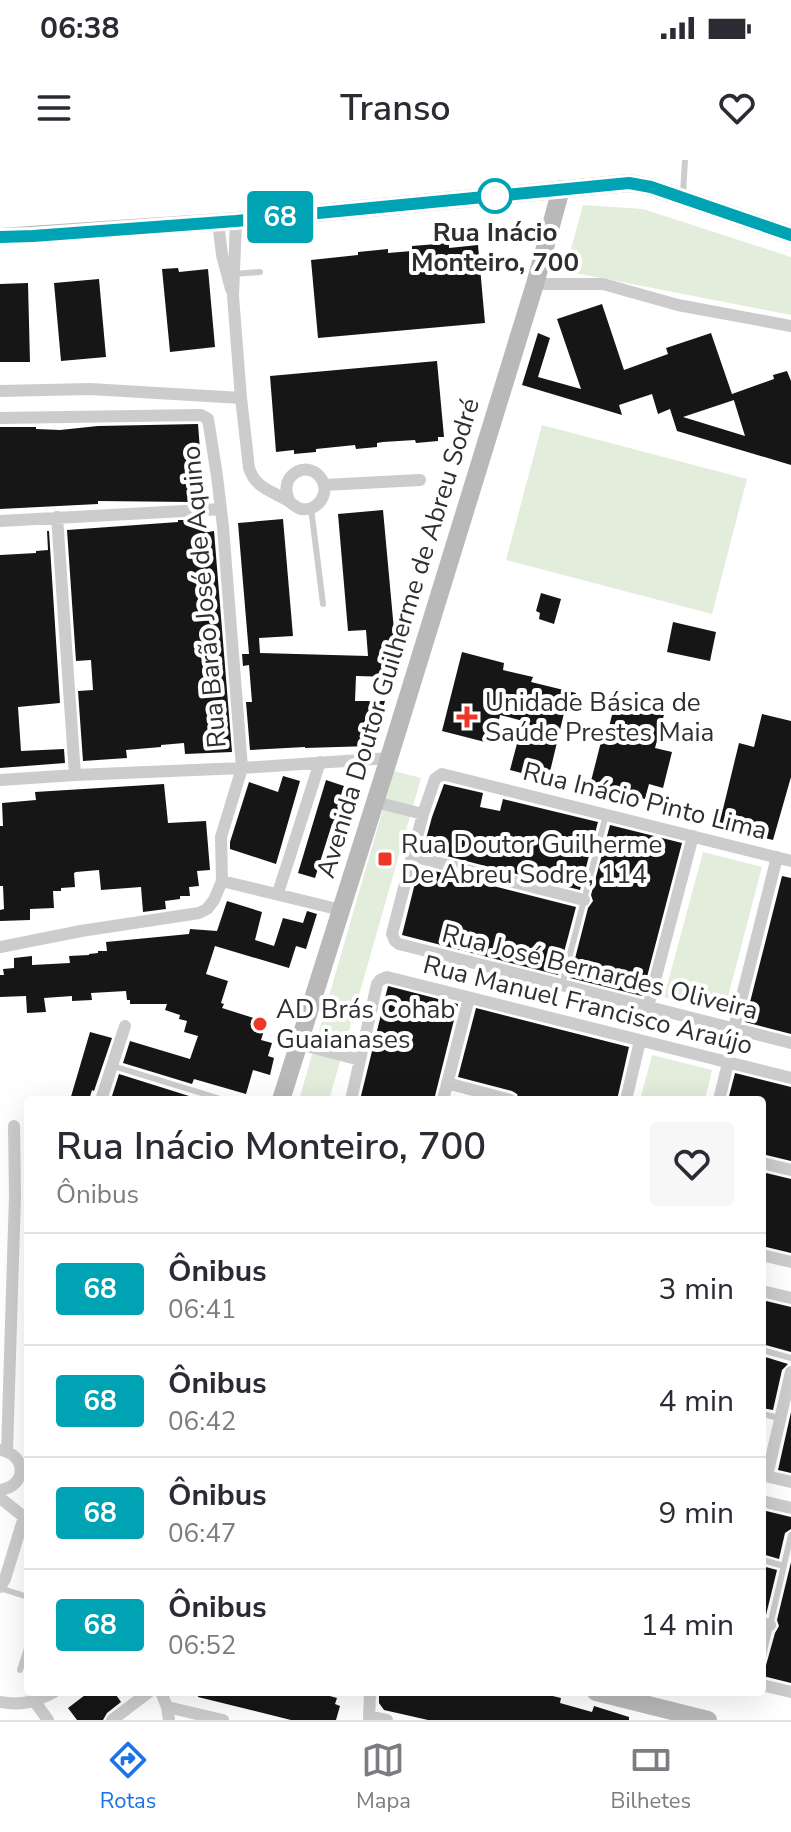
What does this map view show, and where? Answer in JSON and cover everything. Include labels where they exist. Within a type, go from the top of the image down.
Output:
[{"type":"street","points":[[0,237],[227,222],[629,183],[651,187],[791,235]]},
{"type":"street","name":"Avenida Doutor Guilherme de Abreu Sodré","points":[[282,1096],[535,284],[561,189]]},
{"type":"street","points":[[227,222],[247,459],[252,476],[269,492],[301,509],[311,508],[322,499],[324,485],[315,473],[300,471],[291,476],[286,485],[289,500]]},
{"type":"street","points":[[535,284],[603,284],[678,305],[791,326]]},
{"type":"street","points":[[0,391],[90,389],[241,398]]},
{"type":"street","name":"Rua Barão José de Aquino","points":[[0,418],[201,415],[210,423],[221,509],[242,768],[221,837],[222,881]]},
{"type":"street","points":[[324,485],[420,480]]},
{"type":"street","points":[[0,521],[221,509]]},
{"type":"street","points":[[57,517],[75,775]]},
{"type":"street","points":[[0,780],[389,758]]},
{"type":"street","points":[[278,893],[320,762]]},
{"type":"street","name":"Rua Inácio Pinto Lima","points":[[423,814],[435,779],[442,774],[791,861]]},
{"type":"street","points":[[375,802],[423,814],[412,856],[584,900]]},
{"type":"street","points":[[648,1007],[693,836]]},
{"type":"street","name":"Rua José Bernardes Oliveira","points":[[412,856],[392,934],[399,944],[791,1043]]},
{"type":"street","points":[[734,1028],[777,857]]},
{"type":"street","points":[[0,947],[199,913],[214,900],[222,881],[341,910]]},
{"type":"street","name":"Rua Manuel Francisco Araújo","points":[[360,1060],[377,984],[387,977],[791,1078]]},
{"type":"street","points":[[444,1096],[469,998]]},
{"type":"street","points":[[102,1096],[125,1026]]},
{"type":"street","points":[[627,1096],[640,1041]]},
{"type":"street","points":[[299,1044],[360,1060],[352,1096]]},
{"type":"street","points":[[720,1096],[728,1063]]},
{"type":"street","points":[[447,1083],[495,1096]]},
{"type":"street","points":[[0,1587],[24,1517],[3,1498],[17,1482],[20,1470],[17,1459],[3,1450],[15,1195],[14,1126]]},
{"type":"street","points":[[766,1164],[791,1170]]},
{"type":"street","points":[[766,1256],[791,1262]]},
{"type":"street","points":[[766,1292],[791,1298]]},
{"type":"street","points":[[766,1467],[791,1372]]},
{"type":"street","points":[[766,1476],[791,1482]]},
{"type":"street","points":[[766,1502],[791,1508]]},
{"type":"street","points":[[766,1686],[791,1692]]},
{"type":"street","points":[[0,1702],[15,1705],[35,1702],[46,1696]]},
{"type":"street","points":[[112,1720],[144,1696]]},
{"type":"street","points":[[370,1696],[369,1718],[387,1720]]},
{"type":"street","points":[[612,1696],[708,1720]]},
{"type":"street","points":[[35,1702],[48,1720]]},
{"type":"street","points":[[168,1713],[223,1720]]},
{"type":"lane","points":[[682,198],[685,160]]},
{"type":"lane","points":[[231,274],[260,272]]},
{"type":"lane","points":[[311,508],[323,604]]},
{"type":"lane","points":[[562,985],[606,814]]},
{"type":"lane","points":[[113,1066],[211,1096]]},
{"type":"lane","points":[[766,1351],[791,1358]]},
{"type":"lane","points":[[766,1415],[779,1418]]},
{"type":"lane","points":[[766,1624],[791,1535]]},
{"type":"lane","points":[[766,1561],[784,1566]]},
{"type":"lane","points":[[0,1587],[24,1596]]},
{"type":"lane","points":[[20,1670],[24,1658]]},
{"type":"green space","points":[[583,205],[643,209],[791,257],[791,315],[565,271]]},
{"type":"green space","points":[[542,425],[747,479],[712,614],[506,560]]},
{"type":"green space","points":[[394,771],[421,778],[330,1096],[300,1096]]},
{"type":"green space","points":[[703,852],[762,867],[724,1012],[664,997]]},
{"type":"green space","points":[[652,1055],[712,1070],[706,1096],[641,1096]]},
{"type":"building","points":[[449,243],[449,248],[478,245],[485,323],[318,338],[311,260],[388,249],[388,253],[412,251],[412,246]]},
{"type":"building","points":[[178,268],[179,272],[208,269],[215,347],[170,352],[162,269]]},
{"type":"building","points":[[99,279],[106,357],[61,361],[54,283]]},
{"type":"building","points":[[28,283],[30,362],[0,362],[0,284]]},
{"type":"building","points":[[602,304],[624,370],[668,354],[666,348],[711,333],[732,394],[787,371],[791,381],[791,465],[677,431],[670,409],[658,414],[652,394],[619,405],[622,415],[522,385],[538,333],[550,338],[538,377],[581,389],[557,319]],"holes":[[[734,400],[745,436],[683,417]]]},
{"type":"building","points":[[437,361],[444,437],[438,437],[438,441],[383,442],[377,443],[377,447],[356,449],[355,445],[294,454],[294,450],[276,452],[270,376]]},
{"type":"building","points":[[198,424],[200,450],[187,451],[192,502],[98,501],[98,504],[0,509],[0,427],[60,430]]},
{"type":"building","points":[[383,510],[395,641],[404,641],[392,677],[356,676],[355,701],[385,701],[371,746],[250,750],[246,702],[252,702],[249,665],[243,666],[242,654],[249,654],[238,523],[283,519],[293,636],[259,638],[260,653],[368,656],[366,630],[348,631],[338,514]]},
{"type":"building","points":[[178,520],[208,523],[208,532],[214,531],[232,752],[185,754],[184,743],[126,750],[127,758],[83,761],[78,691],[93,690],[91,660],[76,661],[67,530]]},
{"type":"building","points":[[47,531],[60,703],[18,707],[21,751],[64,749],[65,763],[0,768],[0,555],[48,550]]},
{"type":"building","points":[[541,593],[561,599],[554,624],[539,619],[540,613],[536,611]]},
{"type":"building","points":[[673,622],[716,632],[710,661],[667,652]]},
{"type":"building","points":[[462,652],[504,663],[503,670],[533,677],[531,682],[576,693],[571,710],[565,709],[548,780],[510,770],[523,721],[500,715],[496,722],[490,721],[485,742],[442,731]]},
{"type":"building","points":[[616,699],[665,711],[655,748],[672,752],[663,788],[649,784],[645,799],[590,785]]},
{"type":"building","points":[[762,714],[791,721],[791,777],[773,840],[711,824],[716,807],[723,809],[739,743],[754,747]]},
{"type":"building","points":[[283,776],[300,781],[276,864],[230,849],[249,782],[278,792]]},
{"type":"building","points":[[326,780],[344,786],[337,807],[346,810],[340,827],[332,824],[315,878],[298,873]]},
{"type":"building","points":[[164,784],[168,823],[206,821],[210,870],[197,871],[199,886],[189,887],[190,896],[165,901],[166,909],[143,912],[141,887],[101,890],[99,870],[76,872],[75,887],[53,891],[54,908],[30,909],[30,920],[0,921],[0,910],[4,909],[3,886],[0,886],[2,803],[36,800],[35,792]]},
{"type":"building","points":[[444,784],[483,793],[480,807],[500,811],[503,799],[598,822],[580,890],[423,850]]},
{"type":"building","points":[[610,825],[682,843],[642,996],[570,978],[588,908],[593,901],[591,895]]},
{"type":"building","points":[[419,867],[576,907],[558,975],[402,935]]},
{"type":"building","points":[[782,876],[791,878],[791,1034],[745,1022]]},
{"type":"building","points":[[227,901],[262,912],[255,940],[274,946],[283,918],[303,923],[307,911],[317,914],[306,949],[296,946],[289,968],[215,946],[206,974],[228,981],[222,1008],[260,1020],[259,1025],[265,1027],[261,1040],[272,1043],[268,1056],[274,1058],[270,1075],[253,1070],[246,1094],[194,1079],[192,1084],[123,1063],[130,1041],[190,1059],[198,1036],[184,1032],[187,1021],[165,1010],[167,1004],[130,1004],[126,991],[91,993],[92,1000],[72,1001],[72,996],[44,998],[46,1012],[27,1013],[26,996],[0,997],[0,975],[4,975],[3,969],[14,968],[14,958],[32,956],[32,965],[70,963],[69,956],[107,951],[106,942],[189,934],[190,929],[217,931]]},
{"type":"building","points":[[388,986],[458,1004],[435,1096],[361,1096]]},
{"type":"building","points":[[476,1008],[629,1047],[618,1096],[518,1096],[512,1091],[458,1077]]},
{"type":"building","points":[[90,1032],[112,1038],[94,1091],[90,1096],[71,1096]]},
{"type":"building","points":[[735,1073],[791,1087],[791,1161],[766,1155],[766,1096],[729,1096]]},
{"type":"building","points":[[119,1074],[189,1096],[112,1096]]},
{"type":"building","points":[[766,1173],[791,1179],[791,1253],[766,1247]]},
{"type":"building","points":[[766,1301],[791,1307],[791,1352],[766,1345]]},
{"type":"building","points":[[766,1357],[788,1364],[782,1370],[773,1410],[766,1409]]},
{"type":"building","points":[[791,1412],[791,1473],[778,1470]]},
{"type":"building","points":[[766,1511],[791,1517],[791,1529],[785,1533],[779,1559],[766,1555]]},
{"type":"building","points":[[791,1562],[791,1683],[766,1677],[766,1665],[779,1626],[777,1620]]},
{"type":"building","points":[[766,1567],[777,1570],[766,1615]]},
{"type":"building","points":[[84,1696],[117,1696],[121,1702],[103,1720],[77,1720],[68,1708]]},
{"type":"building","points":[[330,1696],[337,1698],[335,1704],[340,1706],[336,1720],[291,1720],[198,1697]]},
{"type":"building","points":[[379,1696],[553,1696],[561,1698],[560,1703],[592,1712],[594,1706],[629,1717],[629,1720],[428,1720],[384,1710]]},
{"type":"bus line","name":"68","points":[[0,237],[236,221],[629,183],[651,187],[791,235]]},
{"type":"place","name":"Rua Inácio Monteiro, 700","points":[[495,196]]},
{"type":"place","name":"Unidade Básica de Saúde Prestes Maia","points":[[467,717]]},
{"type":"place","name":"Rua Doutor Guilherme De Abreu Sodre, 114","points":[[385,859]]},
{"type":"place","name":"AD Brás Cohab Guaianases","points":[[260,1024]]}]
